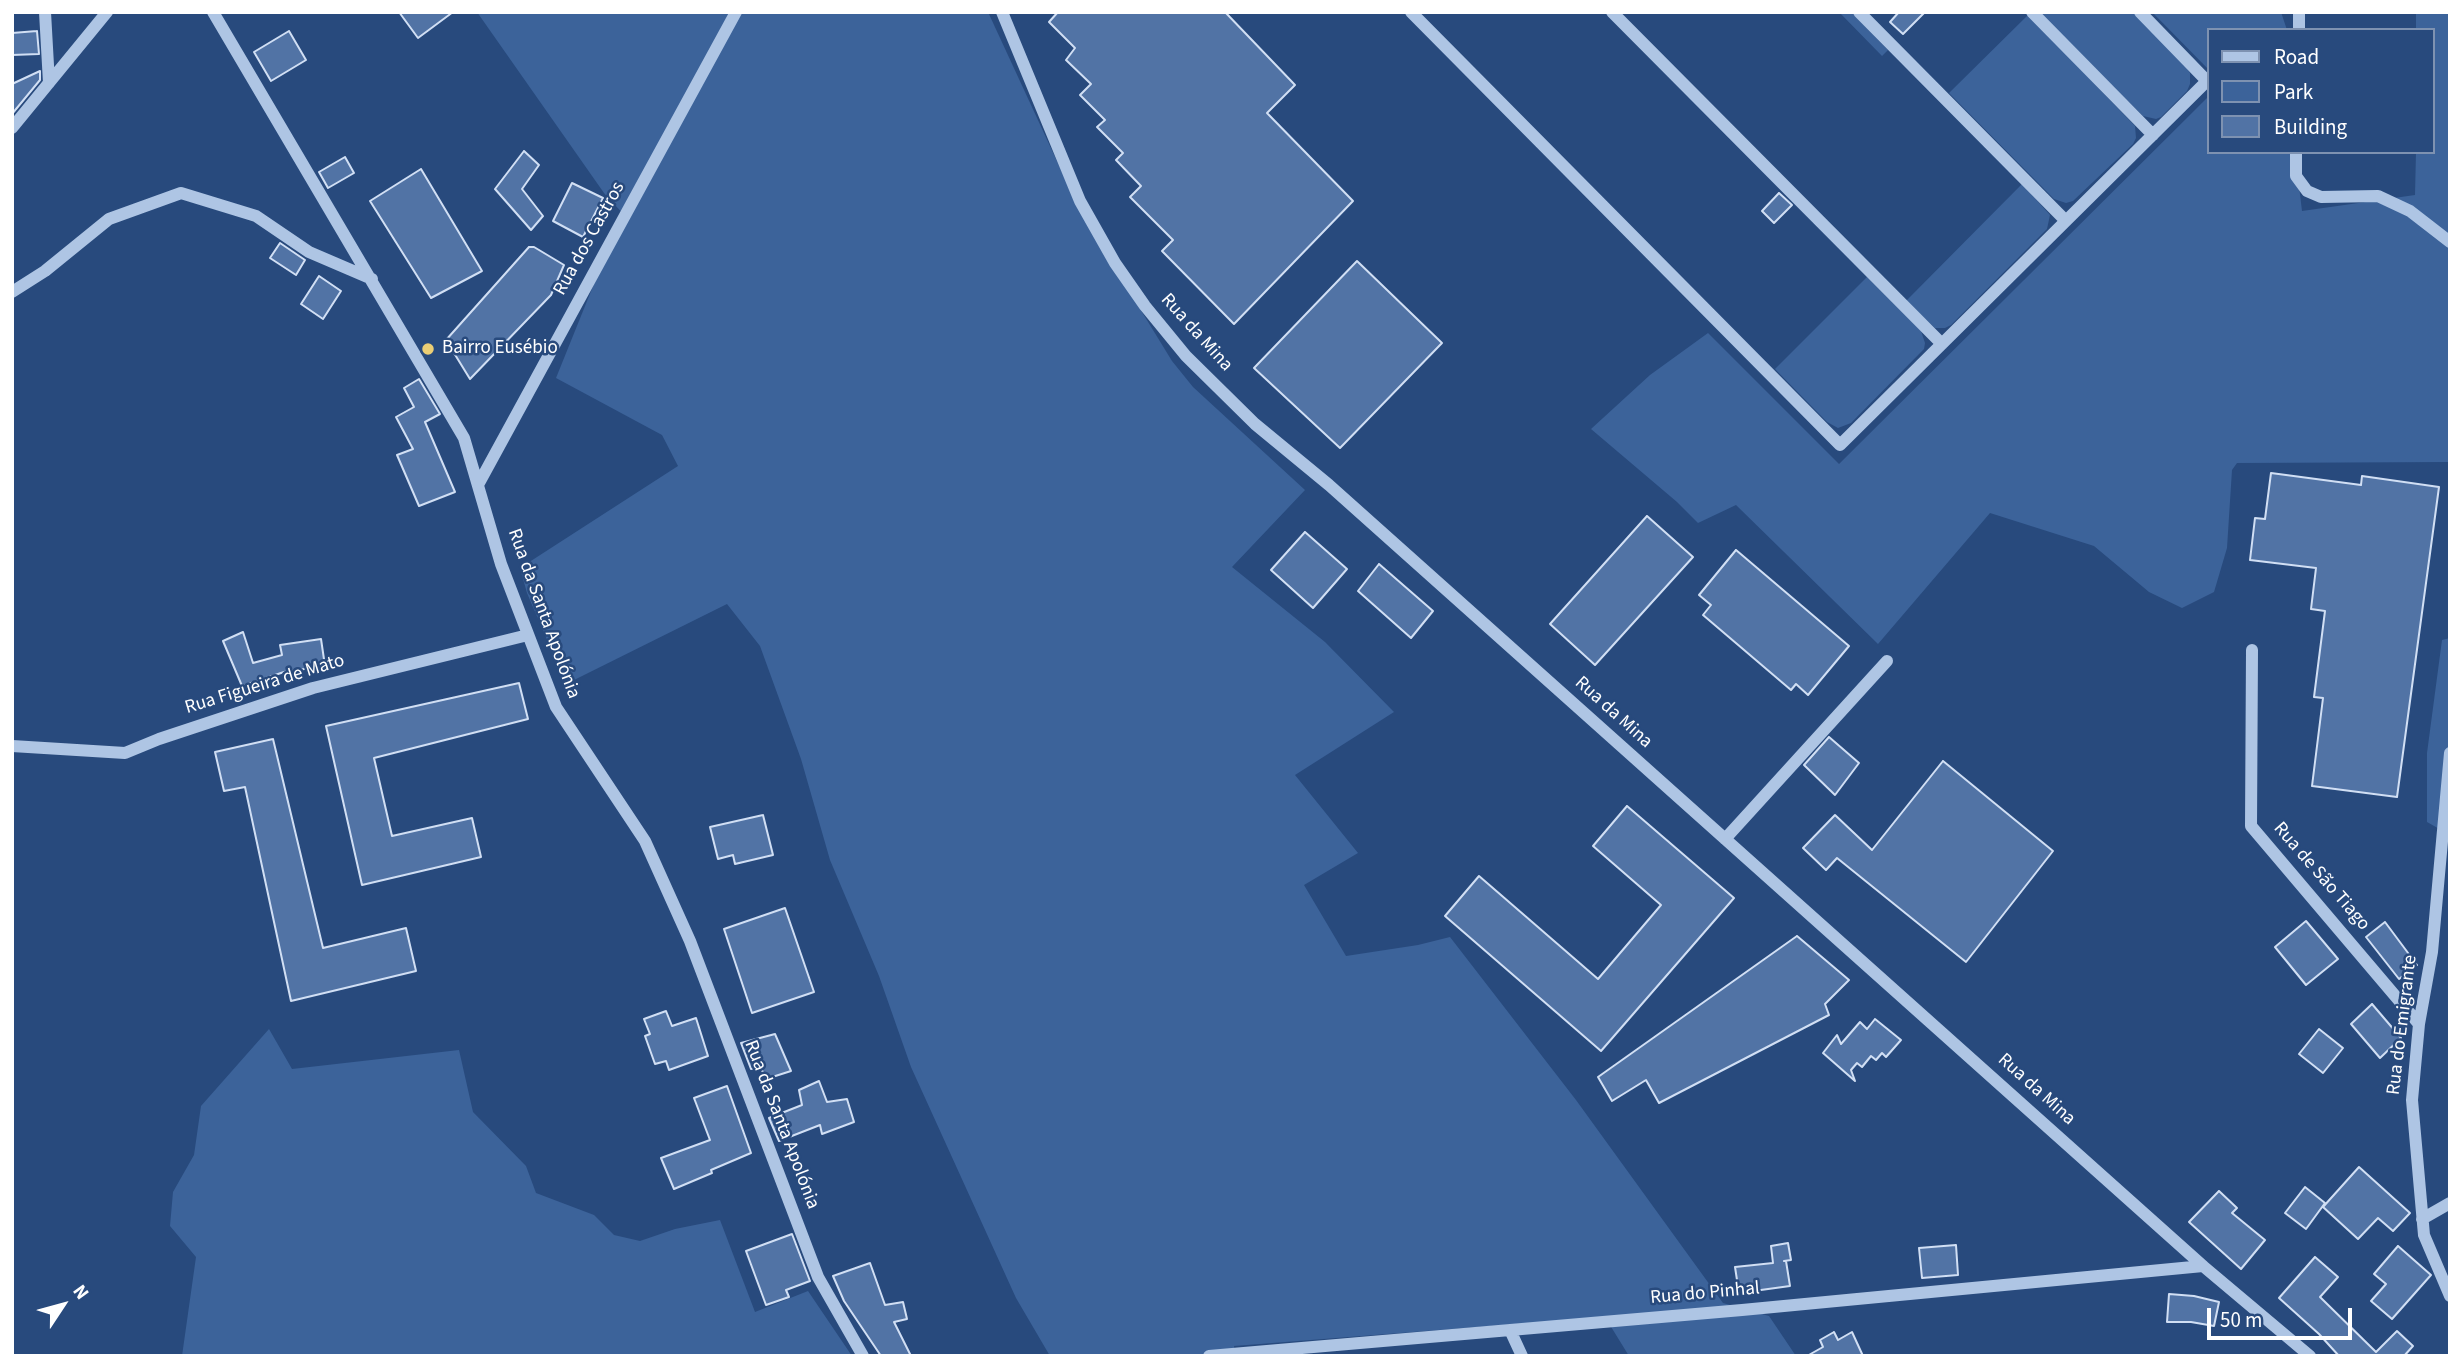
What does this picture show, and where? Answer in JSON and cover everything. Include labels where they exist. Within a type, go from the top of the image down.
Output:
[{"type":"street","points":[[45,12],[49,83]]},
{"type":"street","points":[[12,128],[107,12]]},
{"type":"street","name":"Rua da Santa Apolónia","points":[[213,12],[464,438],[501,564],[556,707],[645,841],[690,941],[818,1277],[863,1356]]},
{"type":"street","name":"Rua dos Castros","points":[[478,485],[736,12]]},
{"type":"street","name":"Rua da Mina","points":[[1002,12],[1080,201],[1115,263],[1186,356],[1255,424],[1329,485],[2203,1266],[2310,1356]]},
{"type":"street","points":[[1411,12],[1840,445],[2206,82]]},
{"type":"street","points":[[1612,12],[1942,344]]},
{"type":"street","points":[[1859,12],[2066,221]]},
{"type":"street","points":[[2032,12],[2153,135]]},
{"type":"street","points":[[2140,12],[2206,80]]},
{"type":"street","points":[[2296,154],[2296,176],[2308,191],[2321,197],[2378,196],[2410,211],[2450,242]]},
{"type":"street","points":[[12,292],[45,271],[109,219],[181,193],[256,216],[309,253],[372,279]]},
{"type":"street","name":"Rua Figueira de Mato","points":[[12,746],[125,753],[159,739],[313,688],[528,635]]},
{"type":"street","name":"Rua de São Tiago","points":[[2252,650],[2251,826],[2419,1024]]},
{"type":"street","points":[[1725,839],[1887,661]]},
{"type":"street","name":"Rua do Emigrante","points":[[2450,754],[2445,863],[2419,1024],[2412,1100],[2424,1235],[2450,1296]]},
{"type":"street","points":[[2422,1219],[2450,1203]]},
{"type":"street","name":"Rua do Pinhal","points":[[1209,1356],[1332,1351],[1510,1330],[2203,1266]]},
{"type":"street","points":[[1510,1330],[1522,1356]]},
{"type":"green space","points":[[477,12],[988,12],[1080,211],[1172,361],[1193,387],[1305,490],[1232,567],[1325,642],[1394,712],[1295,775],[1358,853],[1304,885],[1346,956],[1418,945],[1450,937],[1576,1100],[1723,1303],[1769,1316],[1796,1356],[1629,1356],[1605,1317],[1234,1346],[1235,1356],[1050,1356],[1016,1298],[911,1067],[879,976],[830,860],[801,759],[760,646],[727,604],[566,684],[527,593],[520,568],[678,466],[662,435],[556,378],[606,254],[627,218],[604,193]]},
{"type":"green space","points":[[1839,12],[1851,12],[1888,50],[1882,56]]},
{"type":"green space","points":[[2039,12],[2133,12],[2186,67],[2190,73],[2187,91],[2161,117],[2156,119],[2143,116]]},
{"type":"green space","points":[[2152,12],[2281,12],[2286,28],[2206,28],[2206,67]]},
{"type":"green space","points":[[2416,12],[2450,12],[2450,462],[2237,463],[2232,470],[2227,548],[2214,592],[2182,608],[2149,592],[2094,546],[1990,513],[1878,644],[1736,505],[1698,523],[1591,429],[1650,375],[1708,333],[1839,464],[2206,99],[2206,154],[2295,154],[2302,211],[2415,195],[2416,154],[2434,154],[2434,28],[2416,28]]},
{"type":"green space","points":[[2028,15],[2135,126],[2136,138],[2133,144],[2073,201],[2066,203],[2054,199],[1949,93]]},
{"type":"green space","points":[[2022,184],[2050,215],[2047,229],[1951,325],[1935,328],[1906,301]]},
{"type":"green space","points":[[1867,277],[1921,331],[1924,349],[1851,423],[1838,428],[1827,422],[1775,369]]},
{"type":"green space","points":[[2450,638],[2450,835],[2427,822],[2427,753],[2442,640]]},
{"type":"green space","points":[[269,1029],[292,1069],[459,1050],[473,1112],[526,1166],[536,1193],[594,1215],[614,1235],[640,1241],[675,1229],[720,1220],[755,1312],[808,1291],[852,1356],[182,1356],[196,1257],[170,1226],[173,1192],[194,1155],[201,1106]]},
{"type":"building","points":[[399,12],[453,12],[418,38]]},
{"type":"building","points":[[1058,12],[1225,12],[1295,85],[1267,113],[1353,201],[1234,324],[1162,251],[1173,240],[1130,197],[1141,186],[1116,160],[1123,153],[1097,127],[1105,120],[1080,95],[1091,84],[1066,60],[1075,48],[1049,22]]},
{"type":"building","points":[[1899,12],[1925,12],[1903,34],[1890,22]]},
{"type":"building","points":[[37,31],[39,54],[12,55],[12,33]]},
{"type":"building","points":[[289,31],[306,60],[271,81],[254,52]]},
{"type":"building","points":[[40,71],[40,80],[12,114],[12,84]]},
{"type":"building","points":[[524,151],[539,165],[522,189],[543,216],[531,230],[495,189]]},
{"type":"building","points":[[345,157],[354,173],[328,188],[319,172]]},
{"type":"building","points":[[421,169],[482,271],[431,298],[370,201]]},
{"type":"building","points":[[572,183],[603,198],[583,237],[553,221]]},
{"type":"building","points":[[1779,193],[1792,205],[1774,223],[1762,211]]},
{"type":"building","points":[[280,243],[305,260],[296,275],[270,258]]},
{"type":"building","points":[[529,247],[534,247],[564,265],[551,295],[470,379],[446,340]]},
{"type":"building","points":[[1357,261],[1442,343],[1340,448],[1254,368]]},
{"type":"building","points":[[319,276],[341,291],[323,319],[301,304]]},
{"type":"building","points":[[419,379],[440,414],[425,422],[455,492],[419,506],[397,455],[413,449],[396,417],[414,407],[404,388]]},
{"type":"building","points":[[2271,473],[2361,485],[2362,476],[2439,487],[2397,797],[2312,786],[2323,698],[2314,697],[2325,611],[2311,609],[2316,568],[2250,560],[2255,518],[2265,519]]},
{"type":"building","points":[[1647,516],[1693,557],[1595,665],[1550,624]]},
{"type":"building","points":[[1305,532],[1347,569],[1313,608],[1271,570]]},
{"type":"building","points":[[1736,550],[1849,646],[1808,695],[1796,684],[1791,690],[1703,615],[1711,605],[1699,595]]},
{"type":"building","points":[[1379,564],[1433,611],[1411,638],[1358,591]]},
{"type":"building","points":[[243,632],[253,663],[282,655],[280,645],[321,639],[325,666],[284,672],[242,686],[223,641]]},
{"type":"building","points":[[519,683],[528,719],[374,758],[392,836],[472,818],[481,857],[362,885],[326,726]]},
{"type":"building","points":[[1829,737],[1859,763],[1835,795],[1804,765]]},
{"type":"building","points":[[273,739],[323,948],[406,928],[416,971],[291,1001],[245,787],[224,791],[215,752]]},
{"type":"building","points":[[1943,761],[2053,851],[1966,962],[1837,858],[1826,870],[1803,848],[1835,815],[1872,850]]},
{"type":"building","points":[[1627,806],[1734,898],[1601,1051],[1445,916],[1479,876],[1598,979],[1661,905],[1593,846]]},
{"type":"building","points":[[763,815],[773,855],[735,864],[733,855],[718,859],[710,827]]},
{"type":"building","points":[[785,908],[814,992],[752,1013],[724,929]]},
{"type":"building","points":[[2306,921],[2338,959],[2306,985],[2275,947]]},
{"type":"building","points":[[2385,922],[2417,965],[2399,979],[2366,937]]},
{"type":"building","points":[[1797,936],[1849,980],[1825,1004],[1829,1015],[1659,1103],[1646,1080],[1612,1101],[1598,1077]]},
{"type":"building","points":[[2372,1004],[2401,1038],[2380,1058],[2351,1024]]},
{"type":"building","points":[[666,1011],[672,1026],[696,1018],[708,1056],[669,1070],[666,1061],[655,1064],[645,1036],[650,1034],[644,1019]]},
{"type":"building","points":[[1875,1019],[1901,1040],[1886,1057],[1882,1053],[1876,1060],[1871,1056],[1862,1067],[1857,1063],[1851,1070],[1855,1081],[1823,1053],[1837,1035],[1841,1044],[1860,1022],[1867,1029]]},
{"type":"building","points":[[2319,1029],[2343,1048],[2323,1073],[2299,1054]]},
{"type":"building","points":[[775,1034],[791,1071],[766,1079],[760,1066],[751,1069],[741,1043]]},
{"type":"building","points":[[819,1081],[827,1102],[847,1099],[854,1122],[822,1134],[820,1125],[779,1141],[769,1118],[802,1105],[799,1090]]},
{"type":"building","points":[[727,1086],[751,1153],[674,1189],[661,1158],[710,1140],[694,1098]]},
{"type":"building","points":[[2359,1167],[2410,1213],[2393,1231],[2378,1218],[2358,1239],[2323,1207]]},
{"type":"building","points":[[2305,1187],[2325,1203],[2306,1229],[2285,1213]]},
{"type":"building","points":[[2219,1191],[2237,1208],[2232,1213],[2265,1240],[2241,1269],[2189,1222]]},
{"type":"building","points":[[792,1234],[810,1281],[786,1290],[789,1297],[766,1305],[746,1251]]},
{"type":"building","points":[[1788,1243],[1791,1260],[1784,1261],[1790,1286],[1739,1293],[1735,1267],[1773,1263],[1771,1246]]},
{"type":"building","points":[[1956,1245],[1958,1275],[1922,1278],[1919,1248]]},
{"type":"building","points":[[2398,1246],[2431,1275],[2392,1319],[2371,1301],[2386,1284],[2374,1274]]},
{"type":"building","points":[[2315,1257],[2338,1277],[2320,1297],[2376,1352],[2397,1331],[2413,1346],[2404,1356],[2339,1356],[2279,1298]]},
{"type":"building","points":[[870,1263],[885,1305],[903,1302],[907,1319],[894,1322],[911,1356],[881,1356],[844,1301],[833,1276]]},
{"type":"building","points":[[2169,1294],[2219,1302],[2214,1326],[2167,1322]]},
{"type":"building","points":[[1834,1332],[1838,1340],[1852,1332],[1863,1356],[1807,1356],[1823,1347],[1820,1340]]},
{"type":"place","name":"Bairro Eusébio","points":[[428,349]]}]
